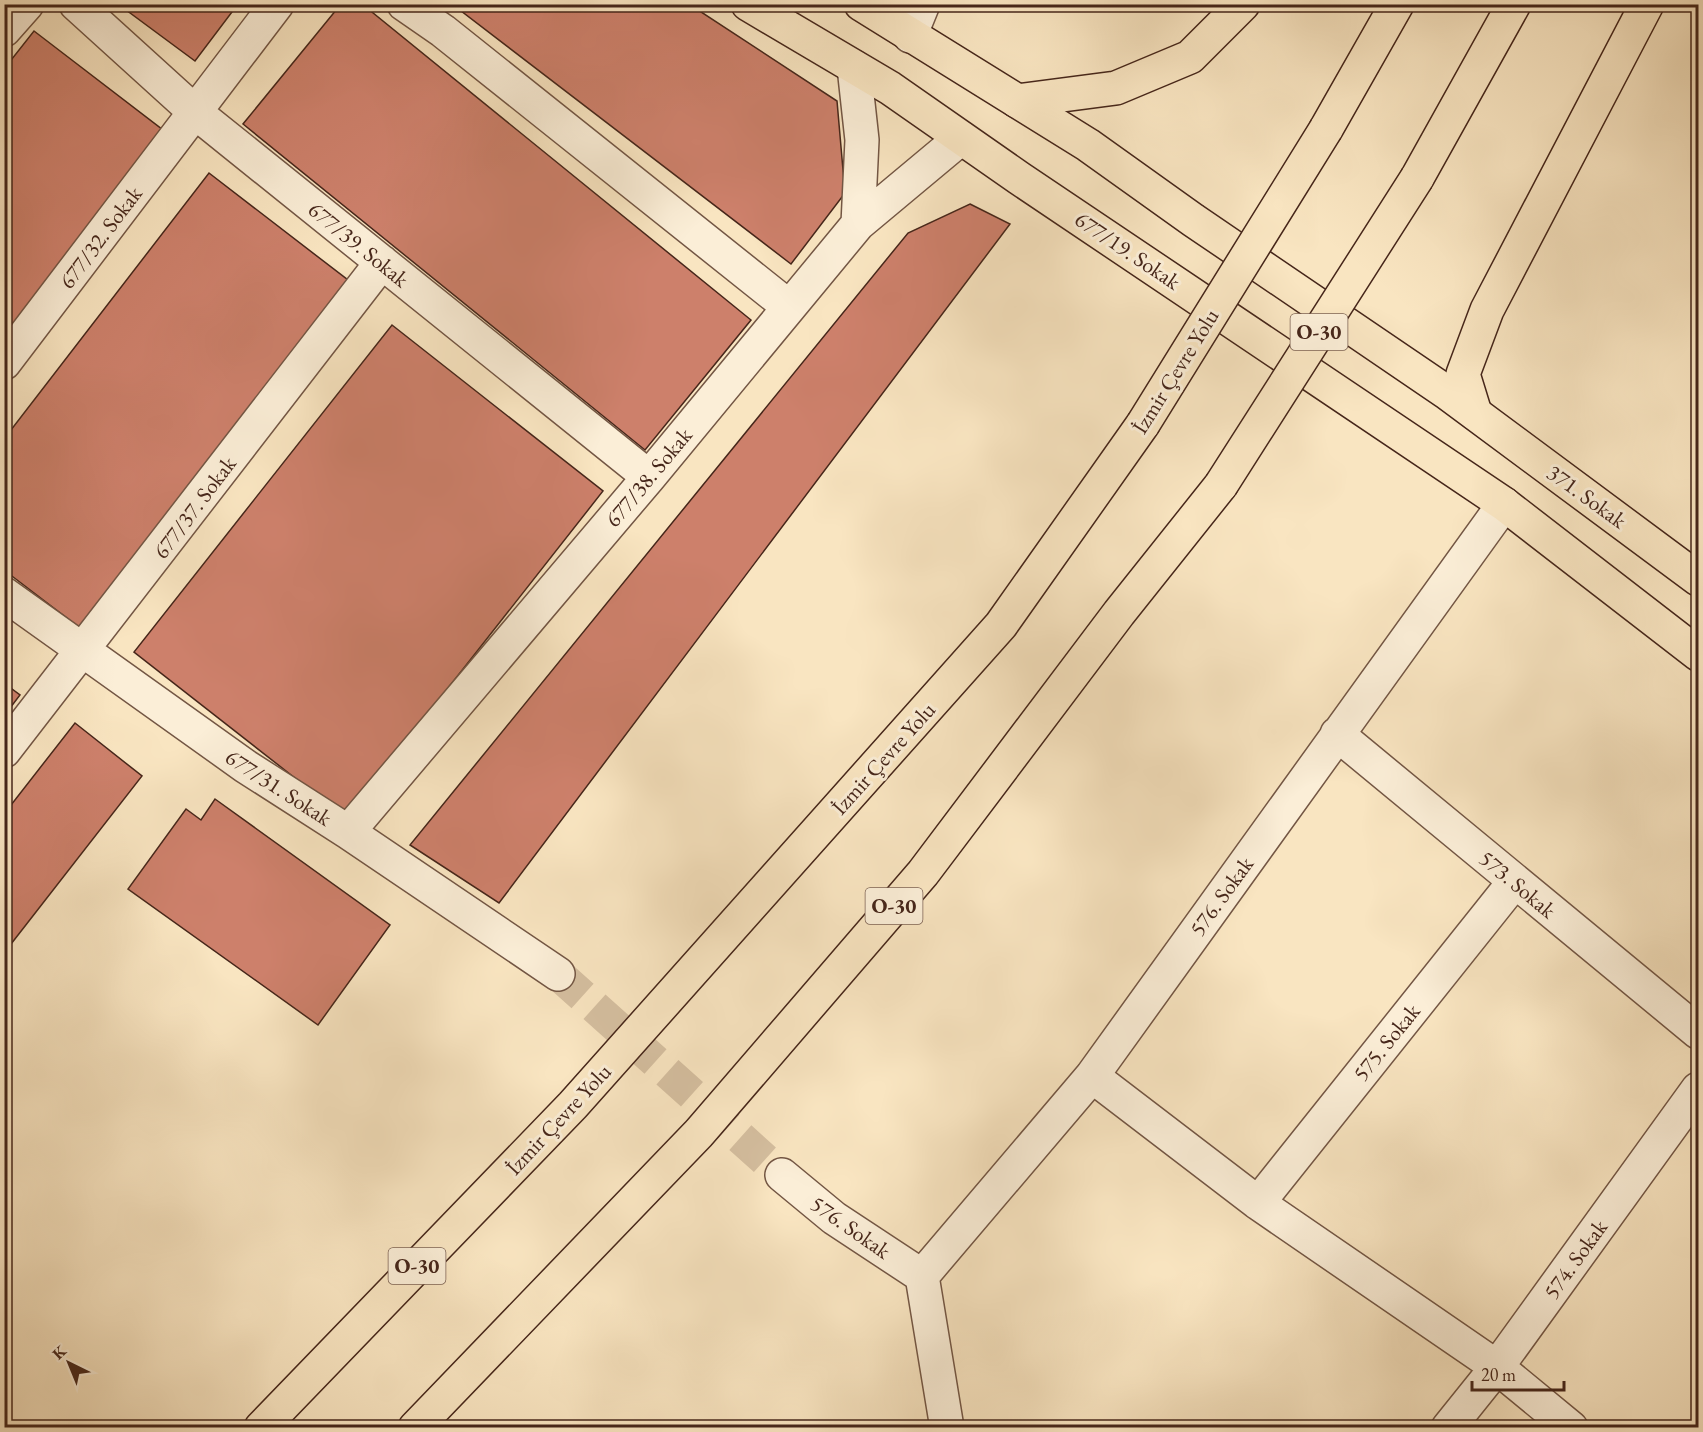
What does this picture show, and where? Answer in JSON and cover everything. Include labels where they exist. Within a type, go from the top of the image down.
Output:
[{"type":"main road","name":"677/19. Sokak","points":[[748,4],[890,88],[1504,504]]},
{"type":"main road","points":[[861,4],[1088,145],[1474,413]]},
{"type":"main road","points":[[1017,101],[1116,88],[1190,57],[1243,4]]},
{"type":"main road","name":"İzmir Çevre Yolu","points":[[261,1428],[573,1105],[1001,626],[1143,424],[1326,129],[1397,4]]},
{"type":"main road","name":"O-30","points":[[415,1428],[699,1133],[923,873],[1119,613],[1221,485],[1417,178],[1514,4]]},
{"type":"main road","points":[[1474,413],[1463,374],[1487,310],[1647,4]]},
{"type":"main road","name":"371. Sokak","points":[[1474,413],[1698,579]]},
{"type":"main road","points":[[1504,504],[1698,654]]},
{"type":"main road","points":[[442,1428],[536,1301]]},
{"type":"street","points":[[4,30],[27,4]]},
{"type":"street","name":"677/39. Sokak","points":[[76,4],[195,112],[649,477]]},
{"type":"street","name":"677/32. Sokak","points":[[4,363],[277,4]]},
{"type":"street","points":[[404,4],[443,31],[789,307]]},
{"type":"street","points":[[910,36],[923,4]]},
{"type":"street","points":[[854,67],[862,140],[858,224]]},
{"type":"street","name":"677/38. Sokak","points":[[348,832],[649,477],[858,224],[961,138]]},
{"type":"street","name":"677/37. Sokak","points":[[4,751],[84,651],[382,262]]},
{"type":"street","name":"576. Sokak","points":[[782,1175],[834,1218],[922,1276],[1092,1076],[1504,504]]},
{"type":"street","name":"677/31. Sokak","points":[[4,594],[245,766],[348,832],[558,974]]},
{"type":"street","name":"573. Sokak","points":[[1337,734],[1698,1032]]},
{"type":"street","name":"575. Sokak","points":[[1258,1203],[1515,881]]},
{"type":"street","points":[[1092,1076],[1258,1203],[1497,1367],[1571,1428]]},
{"type":"street","name":"574. Sokak","points":[[1448,1428],[1497,1367],[1698,1089]]},
{"type":"street","points":[[922,1276],[947,1428]]},
{"type":"building","points":[[118,4],[238,4],[195,61]]},
{"type":"building","points":[[341,4],[362,4],[751,320],[645,450],[243,124]]},
{"type":"building","points":[[452,4],[689,4],[837,101],[845,193],[791,264]]},
{"type":"building","points":[[34,31],[163,130],[4,336],[4,69]]},
{"type":"building","points":[[209,173],[348,280],[80,628],[4,570],[4,439]]},
{"type":"building","points":[[970,204],[1010,224],[499,903],[410,845],[908,233]]},
{"type":"building","points":[[392,325],[603,491],[346,818],[134,652]]},
{"type":"building","points":[[4,683],[20,695],[4,716]]},
{"type":"building","points":[[75,723],[142,776],[4,953],[4,814]]},
{"type":"building","points":[[215,799],[390,925],[318,1025],[128,889],[186,809],[201,820]]},
{"type":"tunnel","points":[[558,974],[782,1175]]}]
